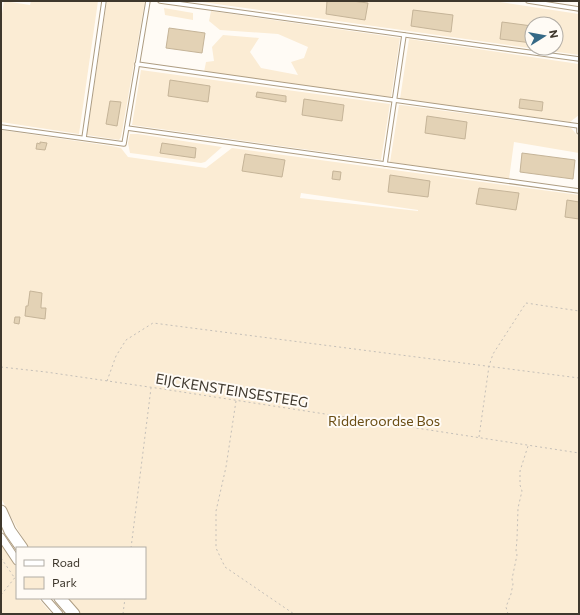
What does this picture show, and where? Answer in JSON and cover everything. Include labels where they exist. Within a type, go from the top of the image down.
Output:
[{"type":"main road","points":[[1,511],[10,531],[21,547]]},
{"type":"main road","points":[[61,599],[74,614]]},
{"type":"street","points":[[1,536],[16,559]]},
{"type":"street","points":[[47,599],[59,614]]},
{"type":"lane","points":[[84,138],[104,1]]},
{"type":"lane","points":[[1,127],[124,144],[148,1]]},
{"type":"lane","points":[[160,1],[579,59]]},
{"type":"lane","points":[[528,1],[558,3],[579,9]]},
{"type":"lane","points":[[385,164],[404,35]]},
{"type":"lane","points":[[137,64],[579,126],[579,132]]},
{"type":"lane","points":[[126,128],[579,191]]},
{"type":"path","points":[[479,437],[489,366],[493,354],[526,303],[579,311]]},
{"type":"path","points":[[107,381],[116,356],[126,340],[154,323],[579,378]]},
{"type":"path","name":"EIJCKENSTEINSESTEEG","points":[[1,367],[236,400],[579,453]]},
{"type":"path","points":[[131,547],[151,388]]},
{"type":"path","points":[[236,400],[226,467],[216,511],[216,548],[225,567],[294,614]]},
{"type":"path","points":[[508,614],[506,607],[511,594],[513,584],[512,578],[517,555],[518,508],[522,491],[520,485],[520,471],[528,445]]},
{"type":"path","points":[[1,558],[14,578],[1,595]]},
{"type":"path","points":[[123,614],[125,599]]},
{"type":"green space","points":[[4,1],[30,5],[31,1],[98,1],[79,134],[1,122],[1,20]]},
{"type":"green space","points":[[107,1],[145,1],[121,137],[119,140],[87,135]]},
{"type":"green space","points":[[195,1],[494,1],[579,14],[579,55],[564,53],[564,16],[524,16],[524,47]]},
{"type":"green space","points":[[164,8],[193,13],[193,20],[165,15]]},
{"type":"green space","points":[[211,11],[400,38],[391,97],[204,72],[206,62],[214,61],[212,47],[223,35],[259,38],[250,52],[261,68],[298,75],[291,62],[304,58],[308,47],[278,34],[220,30],[209,21]]},
{"type":"green space","points":[[409,39],[579,64],[579,115],[570,122],[400,99]]},
{"type":"green space","points":[[141,70],[390,104],[381,160],[132,125]]},
{"type":"green space","points":[[399,105],[571,128],[579,137],[579,153],[514,142],[509,179],[390,162]]},
{"type":"green space","name":"Ridderoordse Bos","points":[[1,130],[111,146],[121,148],[128,157],[206,168],[232,148],[579,195],[579,614],[78,614],[66,599],[146,599],[146,547],[28,547],[1,498]],"holes":[[[301,193],[418,211],[300,198]]]},
{"type":"green space","points":[[130,134],[222,147],[205,162],[201,163],[130,153],[128,143]]},
{"type":"green space","points":[[1,543],[16,566],[16,599],[39,599],[52,614],[1,614]]},
{"type":"building","points":[[327,1],[352,1],[368,3],[365,20],[326,14]]},
{"type":"building","points":[[413,10],[453,15],[451,32],[411,26]]},
{"type":"building","points":[[502,22],[524,25],[524,42],[500,39]]},
{"type":"building","points":[[169,28],[205,33],[202,53],[166,48]]},
{"type":"building","points":[[170,80],[210,86],[208,102],[168,96]]},
{"type":"building","points":[[257,92],[286,96],[286,102],[256,97]]},
{"type":"building","points":[[304,99],[344,105],[342,121],[302,115]]},
{"type":"building","points":[[520,99],[543,102],[542,111],[519,108]]},
{"type":"building","points":[[110,101],[121,102],[117,126],[106,124]]},
{"type":"building","points":[[427,116],[467,122],[465,139],[425,133]]},
{"type":"building","points":[[40,142],[47,143],[45,150],[36,149],[37,143],[40,144]]},
{"type":"building","points":[[162,143],[196,148],[195,158],[160,153]]},
{"type":"building","points":[[522,153],[575,160],[573,179],[520,172]]},
{"type":"building","points":[[245,154],[285,160],[282,177],[242,171]]},
{"type":"building","points":[[333,171],[341,172],[340,180],[332,179]]},
{"type":"building","points":[[390,175],[430,181],[428,197],[388,192]]},
{"type":"building","points":[[479,188],[519,193],[516,210],[476,204]]},
{"type":"building","points":[[567,200],[579,202],[579,219],[565,217]]},
{"type":"building","points":[[30,291],[42,293],[41,308],[46,308],[45,319],[25,316]]},
{"type":"building","points":[[15,317],[20,317],[19,324],[14,323]]}]
